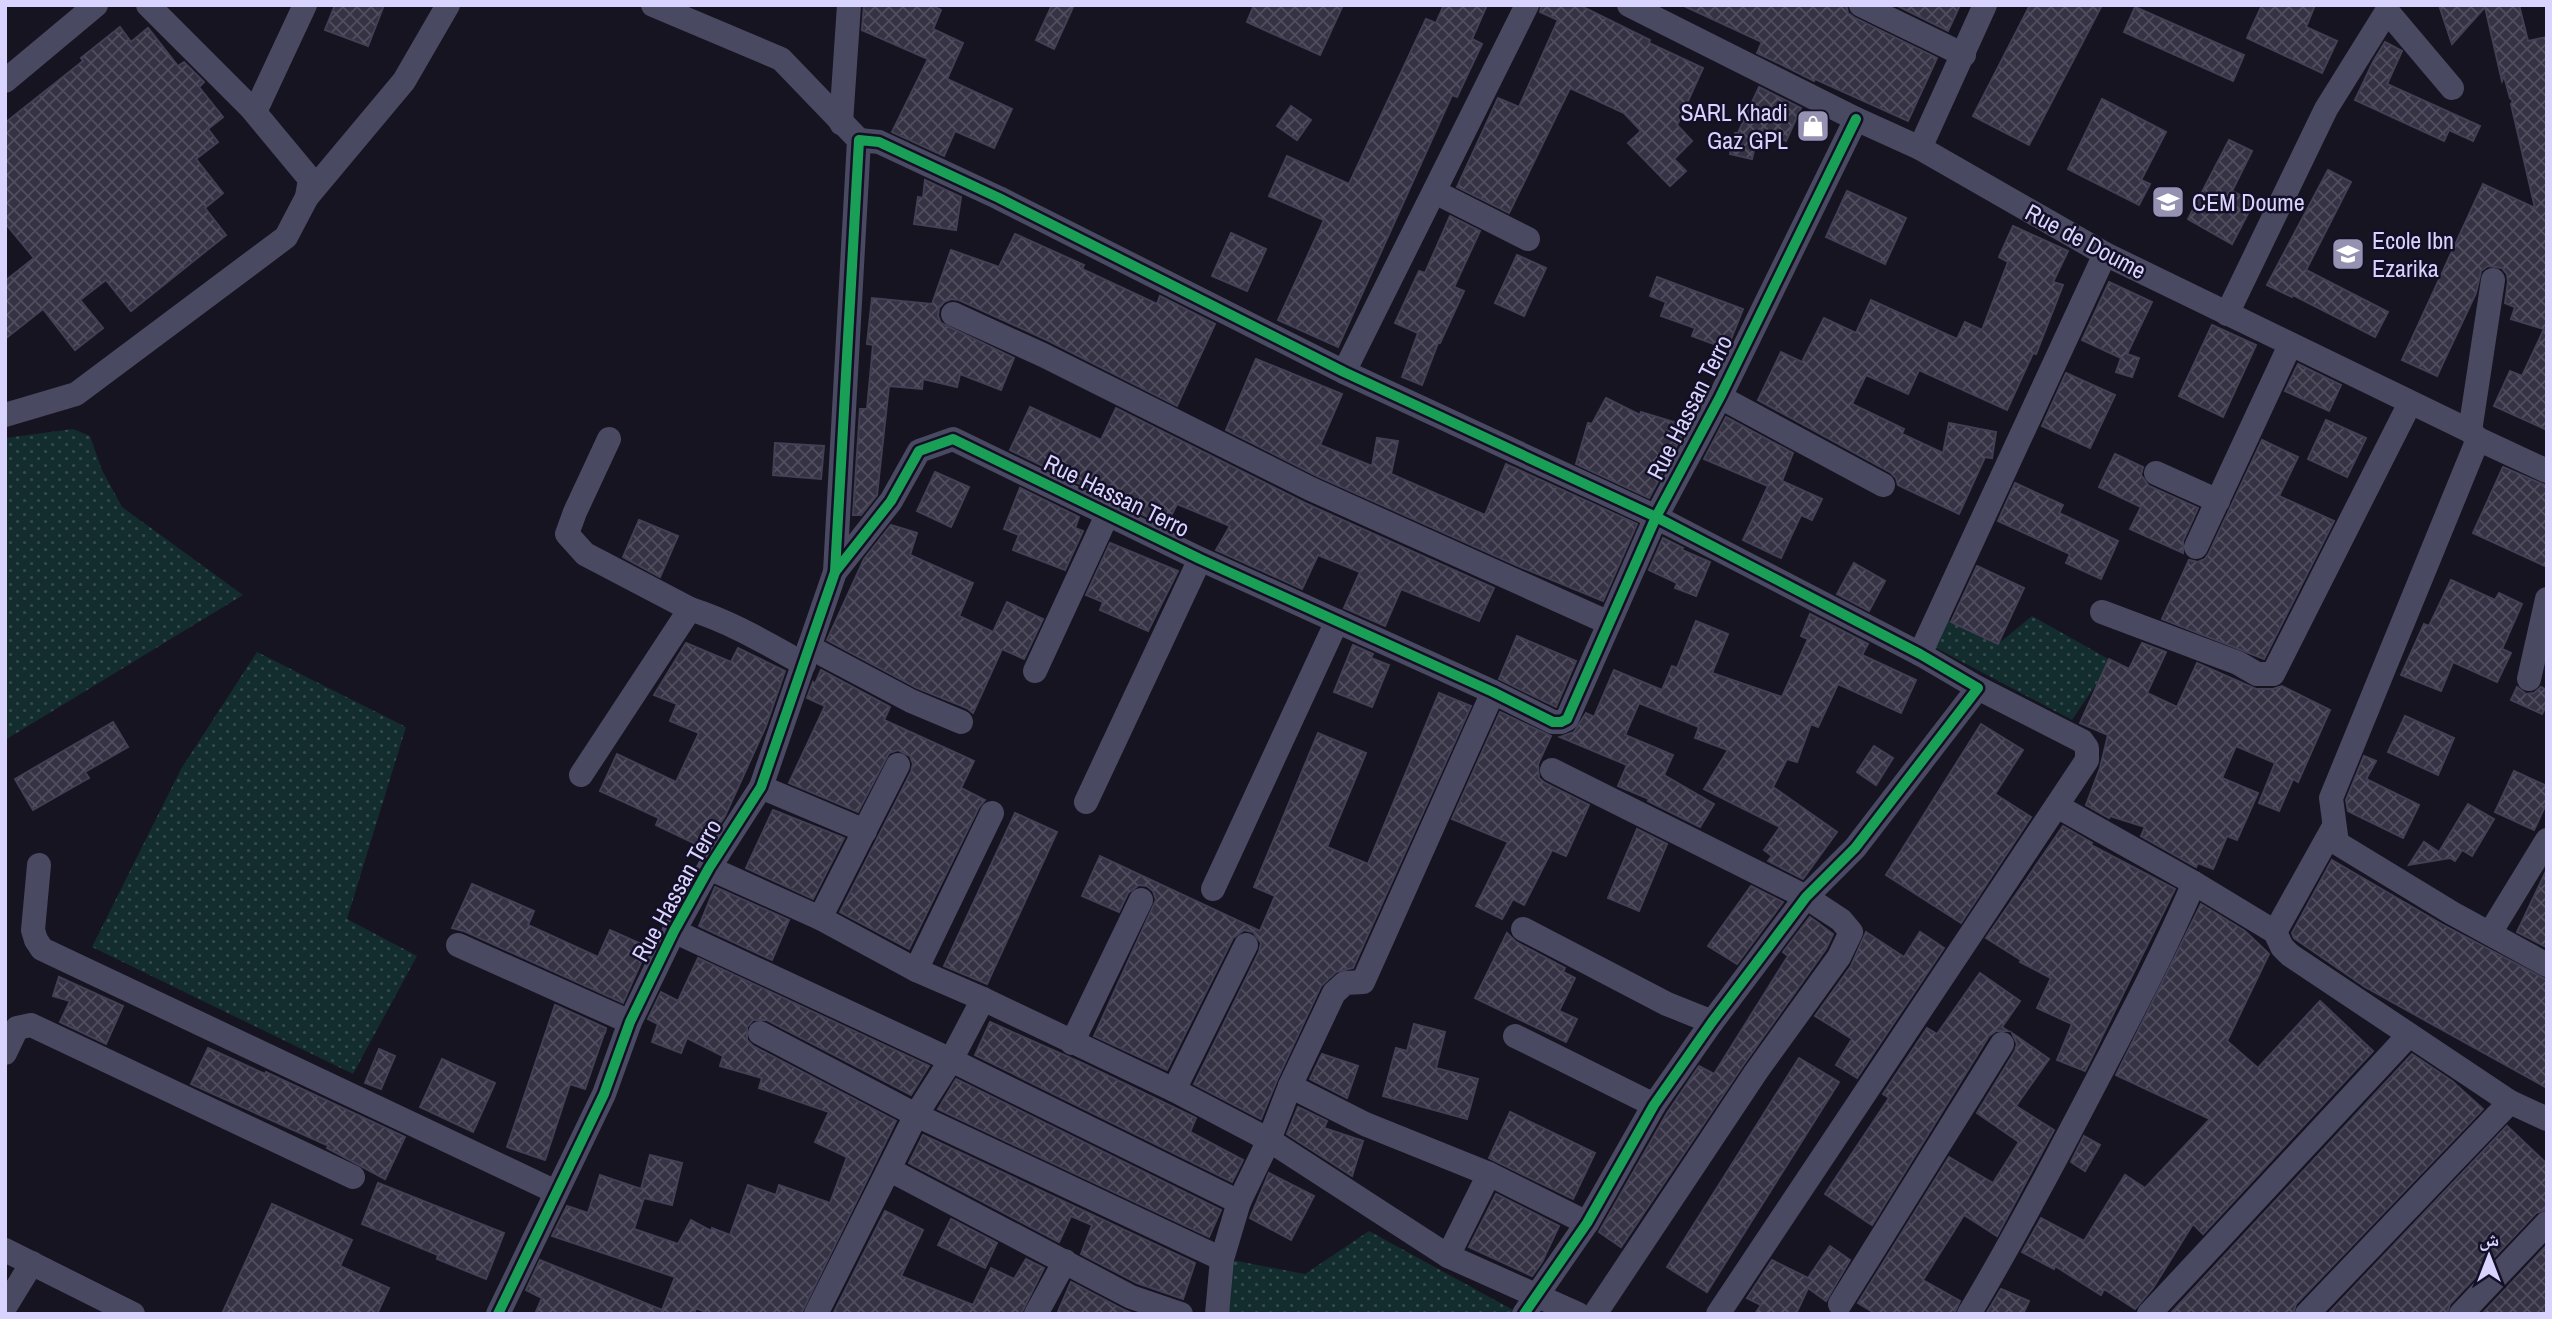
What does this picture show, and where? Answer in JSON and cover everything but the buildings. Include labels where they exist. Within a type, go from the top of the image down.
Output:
[{"type":"street","points":[[5,81],[96,5]]},
{"type":"street","points":[[148,5],[255,112],[310,179],[307,197]]},
{"type":"street","points":[[255,112],[305,5]]},
{"type":"street","points":[[5,415],[76,394],[286,236],[307,197],[404,81],[448,5]]},
{"type":"street","points":[[653,5],[781,59],[850,132],[879,142],[999,198],[1344,372],[1656,517],[2082,741],[2087,748],[2087,760],[1718,1314]]},
{"type":"street","points":[[835,572],[850,132],[849,5]]},
{"type":"street","points":[[1344,372],[1527,5]]},
{"type":"street","name":"Rue de Doume","points":[[1629,5],[1856,119],[1920,148],[2105,254],[2547,471]]},
{"type":"street","points":[[1861,5],[1964,55]]},
{"type":"street","points":[[1920,148],[1985,5]]},
{"type":"street","points":[[2227,314],[2326,109],[2387,11],[2452,88]]},
{"type":"street","name":"Rue Hassan Terro","points":[[498,1314],[604,1094],[630,1021],[674,931],[709,867],[761,787],[835,572],[891,501],[919,452],[953,439],[1200,559],[1553,722],[1561,722],[1567,719],[1656,517],[1720,397],[1856,119]]},
{"type":"street","points":[[1434,192],[1528,239]]},
{"type":"street","points":[[1920,654],[2105,254]]},
{"type":"street","points":[[2493,280],[2474,435],[2331,798],[2333,828],[2337,843],[2452,913],[2547,965]]},
{"type":"street","points":[[953,314],[1043,355],[1311,489],[1609,623]]},
{"type":"street","points":[[2196,547],[2290,345]]},
{"type":"street","points":[[1720,397],[1883,485]]},
{"type":"street","points":[[2102,612],[2238,663],[2256,674],[2273,674],[2410,403]]},
{"type":"street","points":[[609,439],[575,512],[568,534],[585,554],[690,609],[806,655],[961,722]]},
{"type":"street","points":[[2156,473],[2218,501]]},
{"type":"street","points":[[1035,671],[1108,513]]},
{"type":"street","points":[[1086,802],[1200,559]]},
{"type":"street","points":[[2529,679],[2547,599]]},
{"type":"street","points":[[581,775],[690,609]]},
{"type":"street","points":[[1213,889],[1337,621]]},
{"type":"street","points":[[1530,1305],[1587,1223],[1654,1105],[1712,1022],[1806,897],[1855,848],[1978,688]]},
{"type":"street","points":[[1217,1314],[1222,1259],[1240,1202],[1290,1086],[1334,993],[1345,983],[1363,982],[1493,692]]},
{"type":"street","points":[[820,918],[898,765]]},
{"type":"street","points":[[1552,770],[1806,897],[1841,920],[1851,932],[1839,957],[1756,1072],[1595,1314]]},
{"type":"street","points":[[761,787],[865,831]]},
{"type":"street","points":[[2057,806],[2275,932],[2282,947],[2290,955],[2510,1102],[2546,1117]]},
{"type":"street","points":[[916,970],[992,813]]},
{"type":"street","points":[[2275,932],[2333,828]]},
{"type":"street","points":[[2490,933],[2547,840]]},
{"type":"street","points":[[39,865],[33,930],[42,949],[556,1192]]},
{"type":"street","points":[[709,867],[820,918],[916,970],[1174,1090],[1269,1140],[1448,1256],[1530,1305],[1578,1314]]},
{"type":"street","points":[[1969,1314],[2015,1238],[2168,944],[2194,883]]},
{"type":"street","points":[[1072,1043],[1140,900]]},
{"type":"street","points":[[1523,929],[1667,1004],[1712,1022]]},
{"type":"street","points":[[674,931],[951,1060],[1240,1202]]},
{"type":"street","points":[[458,945],[630,1021]]},
{"type":"street","points":[[1174,1090],[1245,945]]},
{"type":"street","points":[[816,1314],[916,1115],[951,1060],[983,999]]},
{"type":"street","points":[[7,1044],[16,1028],[32,1026],[353,1177]]},
{"type":"street","points":[[760,1033],[916,1115],[1222,1259]]},
{"type":"street","points":[[2149,1314],[2409,1035]]},
{"type":"street","points":[[1515,1036],[1654,1105]]},
{"type":"street","points":[[1843,1310],[2001,1044]]},
{"type":"street","points":[[1290,1086],[1364,1124],[1489,1174],[1587,1223]]},
{"type":"street","points":[[2307,1314],[2510,1102]]},
{"type":"street","points":[[890,1170],[1131,1297],[1181,1314]]},
{"type":"street","points":[[1448,1256],[1489,1174]]},
{"type":"street","points":[[2461,1314],[2547,1223]]},
{"type":"street","points":[[5,1250],[133,1314]]},
{"type":"street","points":[[1036,1314],[1065,1261]]},
{"type":"street","points":[[5,1307],[32,1263]]},
{"type":"green space","points":[[73,429],[90,436],[102,470],[122,507],[243,595],[5,740],[5,438]]},
{"type":"green space","points":[[2032,616],[2112,661],[2072,720],[1936,648],[1946,619],[1998,644]]},
{"type":"green space","points":[[257,652],[406,727],[347,919],[417,956],[353,1074],[92,947],[181,769]]},
{"type":"green space","points":[[1369,1231],[1515,1311],[1513,1314],[1209,1314],[1227,1259],[1305,1274]]},
{"type":"cycle path","points":[[498,1314],[604,1094],[630,1022],[674,931],[709,868],[761,787],[835,572],[891,501],[919,451],[953,439],[1200,559],[1553,722],[1561,722],[1567,719],[1656,517],[1720,397],[1856,119]]},
{"type":"cycle path","points":[[835,572],[859,140],[879,142],[999,198],[1344,372],[1656,517],[1920,654],[1978,688],[1855,848],[1806,897],[1712,1022],[1654,1105],[1587,1223],[1524,1314]]},
{"type":"place","name":"SARL Khadi Gaz GPL","points":[[1813,126]]},
{"type":"place","name":"CEM Doume","points":[[2168,202]]},
{"type":"place","name":"Ecole Ibn Ezarika","points":[[2348,254]]}]
